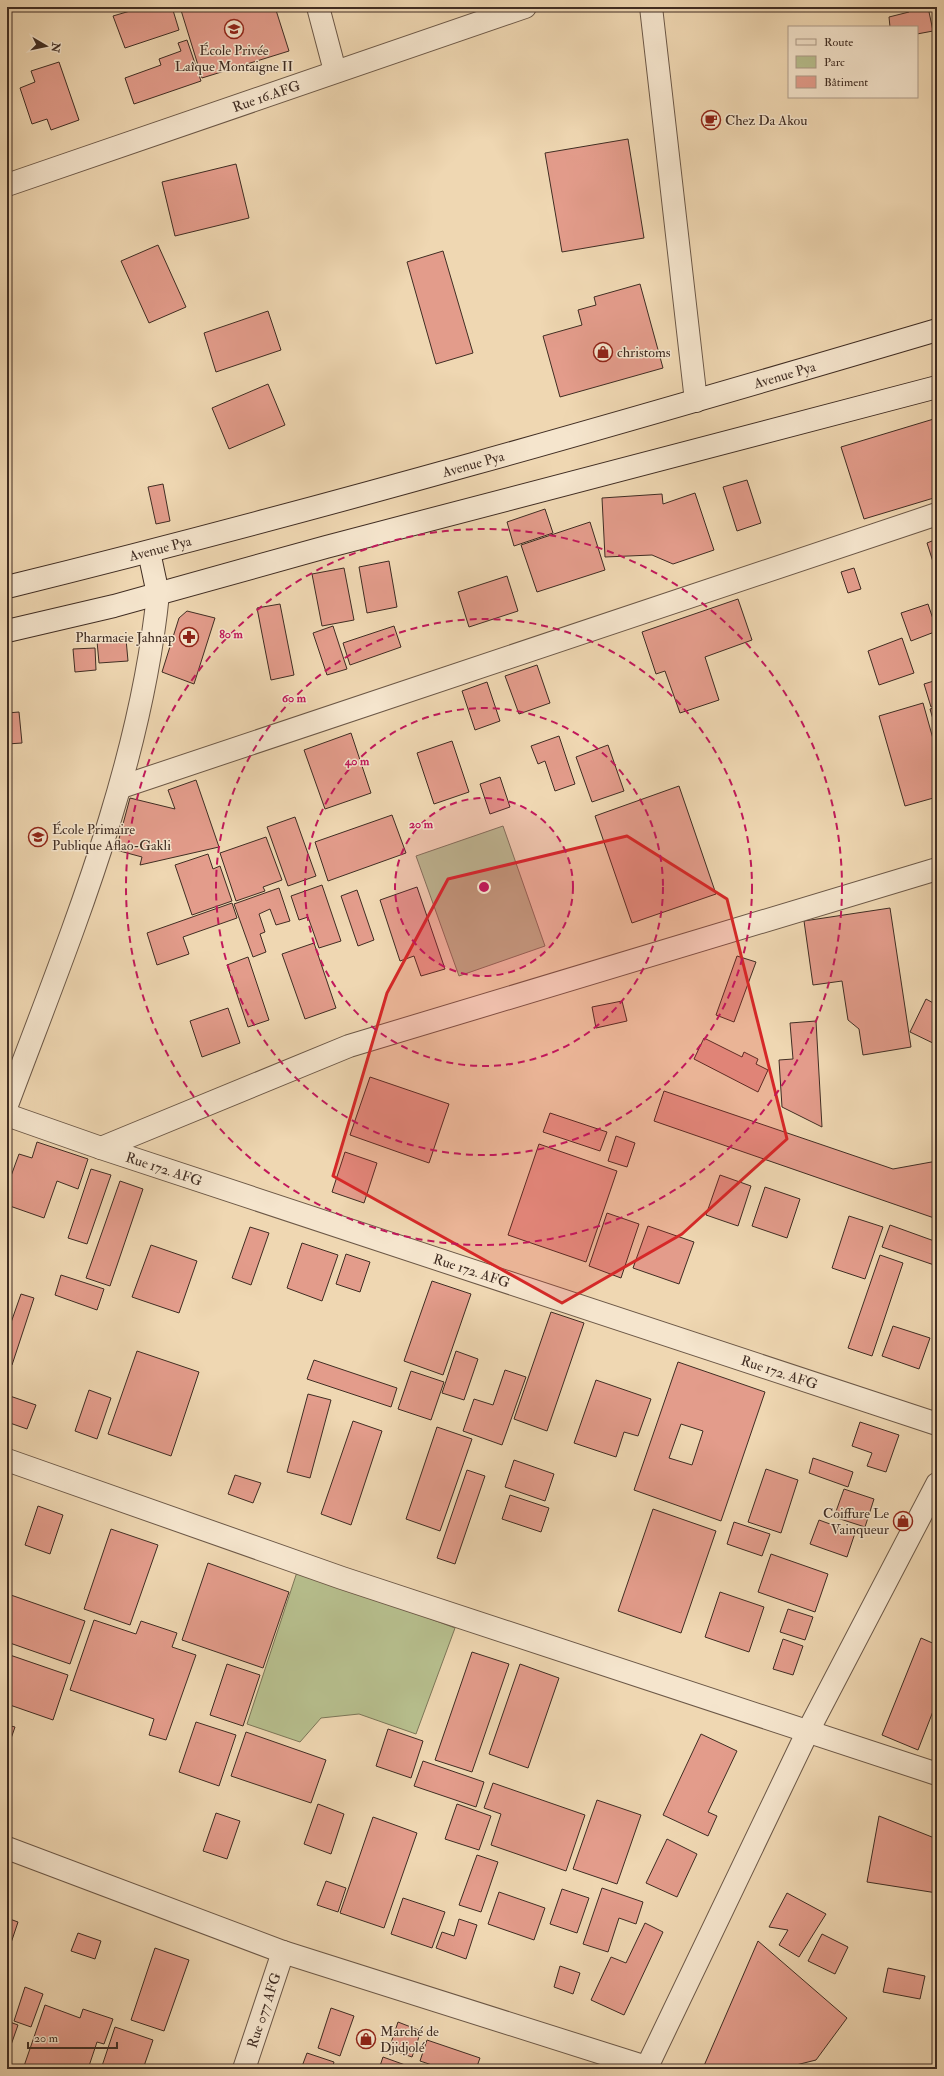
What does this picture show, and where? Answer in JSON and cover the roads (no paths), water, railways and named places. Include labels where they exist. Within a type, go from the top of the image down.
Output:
[{"type":"street","points":[[318,7],[335,71]]},
{"type":"street","name":"Rue 16.AFG","points":[[7,185],[335,71],[525,7]]},
{"type":"street","points":[[651,7],[696,401]]},
{"type":"street","name":"Avenue Pya","points":[[7,587],[149,552],[696,401],[937,330]]},
{"type":"street","points":[[7,631],[158,594],[326,547],[937,387]]},
{"type":"street","points":[[121,787],[937,514]]},
{"type":"street","points":[[7,1105],[96,865],[121,787],[153,638],[158,594],[149,552]]},
{"type":"street","points":[[101,1148],[349,1046],[937,869]]},
{"type":"street","name":"Rue 172. AFG","points":[[7,1115],[101,1148],[937,1424]]},
{"type":"street","points":[[7,1460],[342,1578],[808,1733],[937,1774]]},
{"type":"street","points":[[7,1848],[283,1952],[646,2068],[808,1733],[937,1484]]},
{"type":"street","name":"Rue 077 AFG","points":[[244,2069],[283,1952]]},
{"type":"place","name":"École Privée Laîque Montaigne II","points":[[234,29]]},
{"type":"place","name":"Chez Da Akou","points":[[711,120]]},
{"type":"place","name":"christoms","points":[[603,352]]},
{"type":"place","name":"Pharmacie Jahnap","points":[[189,637]]},
{"type":"place","name":"École Primaire Publique Aflao-Gakli","points":[[38,837]]},
{"type":"place","name":"Coiffure Le Vainqueur","points":[[903,1521]]},
{"type":"place","name":"Marché de Djidjolé","points":[[366,2039]]}]
